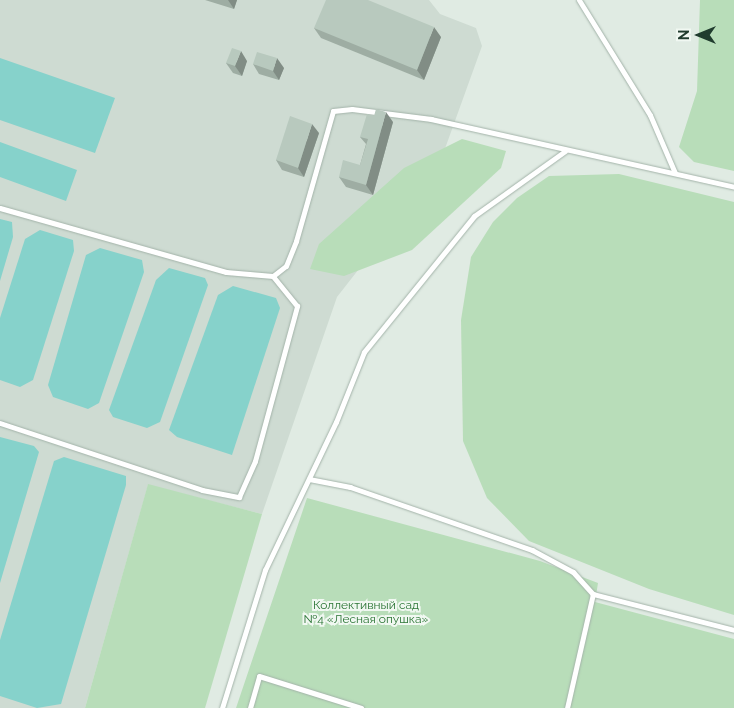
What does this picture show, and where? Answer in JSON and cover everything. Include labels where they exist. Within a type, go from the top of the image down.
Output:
[{"type":"lane","points":[[579,0],[650,115],[675,173]]},
{"type":"lane","points":[[0,208],[226,272],[273,276],[286,266],[296,241],[333,111],[352,109],[431,119],[565,151],[734,187]]},
{"type":"lane","points":[[222,708],[265,570],[309,479],[364,352],[401,301],[474,216],[565,151]]},
{"type":"lane","points":[[0,423],[202,490],[239,497],[255,461],[297,306],[273,276]]},
{"type":"lane","points":[[309,479],[350,487],[532,550],[573,572],[593,594],[734,630]]},
{"type":"lane","points":[[567,708],[593,594]]},
{"type":"lane","points":[[250,708],[260,676],[361,708]]},
{"type":"shaded area","points":[[0,0],[429,0],[440,14],[476,28],[482,46],[438,168],[337,297],[262,514],[148,485],[85,708],[0,708]]},
{"type":"green space","points":[[700,0],[734,0],[734,171],[694,162],[679,147],[697,91]]},
{"type":"green space","points":[[462,139],[506,151],[501,168],[412,250],[344,276],[310,269],[319,244],[404,168]]},
{"type":"green space","points":[[619,174],[734,202],[734,615],[649,589],[529,541],[487,498],[463,441],[461,320],[471,257],[493,222],[517,198],[549,176]]},
{"type":"green space","points":[[148,484],[262,514],[205,708],[85,708]]},
{"type":"green space","name":"Коллективный сад №4 «Лесная опушка»","points":[[307,498],[540,561],[598,583],[595,602],[734,639],[734,708],[236,708]]},
{"type":"water","points":[[0,58],[115,98],[95,153],[0,120]]},
{"type":"water","points":[[0,142],[77,170],[66,201],[0,177]]},
{"type":"water","points":[[0,219],[12,222],[13,237],[0,281]]},
{"type":"water","points":[[40,230],[73,240],[74,251],[33,380],[20,387],[0,380],[0,318],[25,239]]},
{"type":"water","points":[[100,248],[142,260],[144,272],[99,403],[88,409],[53,397],[48,385],[86,255]]},
{"type":"water","points":[[169,268],[205,278],[208,285],[160,422],[147,428],[113,417],[109,410],[156,280]]},
{"type":"water","points":[[233,286],[276,298],[280,308],[232,455],[177,437],[169,430],[218,295]]},
{"type":"water","points":[[0,437],[34,446],[39,452],[0,583]]},
{"type":"water","points":[[64,457],[126,476],[126,485],[61,704],[37,708],[0,696],[0,640],[54,461]]},
{"type":"building","points":[[326,0],[368,0],[434,27],[417,70],[314,28]]},
{"type":"building","points":[[232,48],[241,51],[235,66],[226,63]]},
{"type":"building","points":[[257,52],[277,58],[273,71],[253,64]]},
{"type":"building","points":[[376,109],[386,112],[366,185],[339,177],[343,160],[360,165],[368,139],[360,137],[367,114],[374,116]]},
{"type":"building","points":[[290,116],[312,124],[298,168],[276,160]]}]
